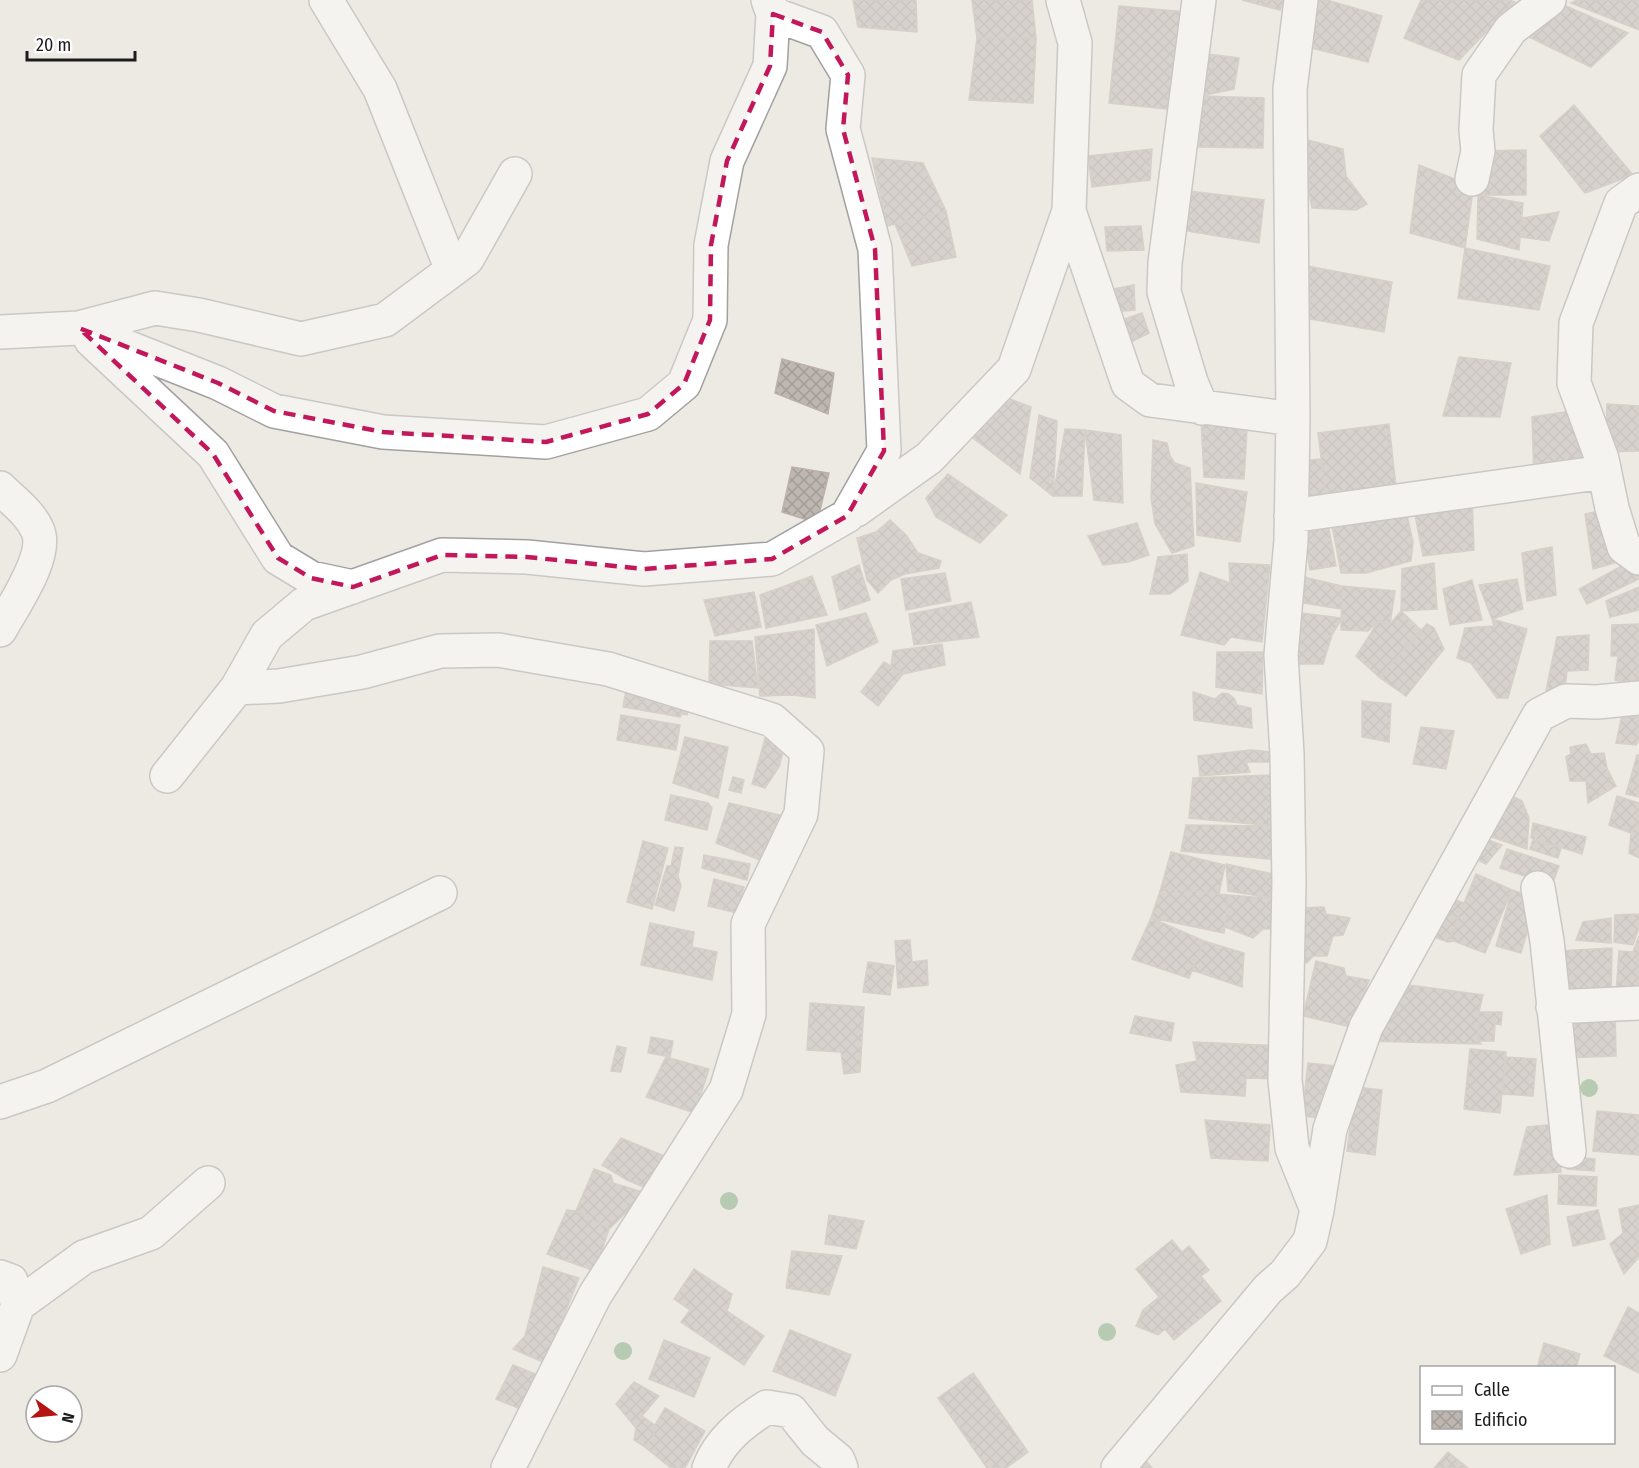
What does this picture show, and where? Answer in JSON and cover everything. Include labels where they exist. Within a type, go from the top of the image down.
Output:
[{"type":"street","points":[[326,0],[380,89],[452,270]]},
{"type":"street","points":[[167,776],[237,688],[267,635],[304,604],[442,555],[527,557],[644,569],[772,559],[847,516],[929,458],[1014,369],[1069,211],[1075,43],[1063,0]]},
{"type":"street","points":[[1198,0],[1166,251],[1164,292],[1191,382],[1202,408]]},
{"type":"street","points":[[1301,0],[1290,89],[1293,419],[1291,516],[1281,655],[1287,754],[1289,882],[1285,1080],[1292,1148],[1317,1210]]},
{"type":"street","points":[[1472,179],[1478,151],[1476,130],[1479,75],[1511,29],[1549,0]]},
{"type":"street","points":[[79,328],[218,383],[274,411],[383,432],[546,442],[648,414],[684,384],[710,320],[711,245],[727,161],[770,66],[771,7],[822,32],[848,75],[843,129],[875,249],[884,451],[847,516]]},
{"type":"street","points":[[0,332],[79,328],[155,308],[199,315],[301,339],[385,320],[467,259],[515,174]]},
{"type":"street","points":[[1639,190],[1621,203],[1576,323],[1574,383],[1604,472],[1624,548],[1639,558]]},
{"type":"street","points":[[1069,211],[1128,384],[1150,400],[1293,419]]},
{"type":"street","points":[[79,328],[213,454],[279,558],[311,578],[353,587]]},
{"type":"street","points":[[1291,516],[1604,472]]},
{"type":"street","points":[[0,488],[26,513],[39,531],[40,554],[0,630]]},
{"type":"street","points":[[237,688],[279,686],[362,672],[440,651],[498,650],[608,669],[772,720],[807,751],[801,814],[748,924],[748,1014],[726,1090],[594,1295],[508,1468]]},
{"type":"street","points":[[1118,1468],[1268,1289],[1285,1274],[1310,1240],[1330,1129],[1366,1026],[1539,715],[1566,701],[1597,702],[1639,698]]},
{"type":"street","points":[[1538,888],[1569,1151]]},
{"type":"street","points":[[0,1102],[47,1086],[440,893]]},
{"type":"street","points":[[1553,1007],[1639,1003]]},
{"type":"street","points":[[0,1355],[18,1305],[84,1257],[151,1233],[208,1183]]},
{"type":"street","points":[[0,1277],[11,1281],[18,1305]]},
{"type":"street","points":[[709,1468],[714,1456],[739,1425],[767,1407],[791,1411],[815,1441],[838,1460],[841,1468]]},
{"type":"highlighted area","points":[[773,14],[822,32],[848,75],[843,129],[875,249],[884,451],[847,516],[772,559],[644,569],[527,557],[442,555],[353,587],[311,578],[278,558],[213,454],[79,328],[218,383],[274,411],[383,432],[546,442],[648,414],[684,384],[710,320],[711,245],[727,161],[770,66]]},
{"type":"building","points":[[853,0],[916,0],[917,32],[858,27]]},
{"type":"building","points":[[972,0],[1032,0],[1036,38],[977,38]]},
{"type":"building","points":[[1242,0],[1285,0],[1280,10]]},
{"type":"building","points":[[1318,0],[1327,0],[1382,16],[1368,62],[1307,47]]},
{"type":"building","points":[[1421,0],[1509,0],[1515,2],[1459,60],[1404,38]]},
{"type":"building","points":[[1577,0],[1639,0],[1639,30],[1571,3]]},
{"type":"building","points":[[1119,6],[1187,12],[1176,110],[1109,103]]},
{"type":"building","points":[[1566,6],[1628,33],[1591,67],[1529,37]]},
{"type":"building","points":[[977,38],[1036,38],[1033,103],[969,100]]},
{"type":"building","points":[[1207,54],[1239,58],[1234,89],[1200,96]]},
{"type":"building","points":[[1200,96],[1264,98],[1263,148],[1199,147]]},
{"type":"building","points":[[1574,105],[1633,175],[1585,193],[1540,136]]},
{"type":"building","points":[[1304,139],[1343,149],[1346,176],[1367,204],[1356,210],[1312,208],[1305,175]]},
{"type":"building","points":[[1152,149],[1150,180],[1092,187],[1088,156]]},
{"type":"building","points":[[1526,150],[1526,195],[1478,195],[1483,151]]},
{"type":"building","points":[[872,158],[923,163],[946,211],[887,226]]},
{"type":"building","points":[[1419,165],[1470,185],[1474,183],[1465,248],[1410,233]]},
{"type":"building","points":[[1180,190],[1264,200],[1259,243],[1175,229]]},
{"type":"building","points":[[1478,195],[1523,203],[1519,250],[1477,239]]},
{"type":"building","points":[[946,211],[956,257],[912,266],[895,224]]},
{"type":"building","points":[[1559,212],[1549,241],[1520,237],[1522,218]]},
{"type":"building","points":[[1141,226],[1144,250],[1107,251],[1105,227]]},
{"type":"building","points":[[1465,248],[1550,266],[1539,310],[1458,298]]},
{"type":"building","points":[[1302,265],[1392,282],[1384,332],[1298,317]]},
{"type":"building","points":[[1134,285],[1135,310],[1112,312],[1108,290]]},
{"type":"building","points":[[1142,313],[1149,333],[1129,343],[1119,321]]},
{"type":"building","points":[[1459,357],[1511,363],[1500,417],[1443,416]]},
{"type":"building","points":[[782,359],[834,373],[828,414],[775,393]]},
{"type":"building","points":[[994,393],[1031,407],[1020,474],[973,438]]},
{"type":"building","points":[[1607,404],[1639,406],[1639,451],[1605,452]]},
{"type":"building","points":[[1571,411],[1589,472],[1534,478],[1532,417]]},
{"type":"building","points":[[1039,415],[1057,421],[1053,496],[1030,478]]},
{"type":"building","points":[[1201,420],[1247,430],[1244,479],[1204,477]]},
{"type":"building","points":[[1389,424],[1397,496],[1327,505],[1318,433]]},
{"type":"building","points":[[1065,429],[1085,430],[1082,496],[1053,496]]},
{"type":"building","points":[[1085,430],[1121,435],[1123,503],[1094,500]]},
{"type":"building","points":[[1153,440],[1167,443],[1170,456],[1175,463],[1190,468],[1194,546],[1172,553],[1155,524],[1151,497]]},
{"type":"building","points":[[1321,459],[1327,508],[1300,512],[1293,462]]},
{"type":"building","points":[[792,467],[829,473],[817,523],[782,512]]},
{"type":"building","points":[[948,474],[1007,515],[980,543],[936,517],[926,498]]},
{"type":"building","points":[[1196,483],[1247,492],[1240,542],[1197,535]]},
{"type":"building","points":[[1472,498],[1474,550],[1423,556],[1414,510]]},
{"type":"building","points":[[1608,509],[1625,560],[1593,569],[1585,514]]},
{"type":"building","points":[[1406,511],[1413,542],[1411,561],[1366,573],[1341,573],[1331,520]]},
{"type":"building","points":[[1327,519],[1336,566],[1310,570],[1302,524]]},
{"type":"building","points":[[890,520],[906,535],[918,553],[941,561],[939,568],[905,574],[891,580],[878,593],[867,580],[857,538],[876,532]]},
{"type":"building","points":[[1137,523],[1149,555],[1128,562],[1103,565],[1088,536]]},
{"type":"building","points":[[1552,547],[1556,595],[1527,601],[1522,553]]},
{"type":"building","points":[[1187,554],[1188,581],[1170,594],[1150,594],[1158,557]]},
{"type":"building","points":[[1633,560],[1639,571],[1639,579],[1587,604],[1579,589]]},
{"type":"building","points":[[1229,563],[1270,565],[1262,642],[1231,637],[1224,645],[1181,635],[1200,572],[1230,583]]},
{"type":"building","points":[[1434,563],[1437,609],[1401,611],[1402,569]]},
{"type":"building","points":[[859,565],[870,600],[840,610],[832,577]]},
{"type":"building","points":[[945,573],[951,601],[906,610],[901,579]]},
{"type":"building","points":[[812,576],[827,615],[766,628],[760,595]]},
{"type":"building","points":[[1300,576],[1342,586],[1342,609],[1298,602]]},
{"type":"building","points":[[1517,579],[1523,609],[1492,619],[1479,585]]},
{"type":"building","points":[[1472,580],[1482,620],[1450,625],[1443,589]]},
{"type":"building","points":[[1342,586],[1395,591],[1390,624],[1378,622],[1368,631],[1341,630]]},
{"type":"building","points":[[1639,587],[1639,610],[1610,617],[1606,601]]},
{"type":"building","points":[[754,592],[761,627],[715,636],[704,600]]},
{"type":"building","points":[[971,602],[979,637],[914,645],[909,614]]},
{"type":"building","points":[[1401,611],[1421,630],[1379,677],[1356,656],[1378,622],[1390,624]]},
{"type":"building","points":[[1293,612],[1342,618],[1332,635],[1323,664],[1293,664]]},
{"type":"building","points":[[866,613],[878,642],[827,666],[816,625]]},
{"type":"building","points":[[1492,619],[1527,629],[1508,698],[1497,698],[1471,663],[1457,658],[1465,628],[1494,626]]},
{"type":"building","points":[[1427,624],[1434,628],[1444,649],[1406,696],[1379,677]]},
{"type":"building","points":[[1639,624],[1639,686],[1615,680],[1618,656],[1611,656],[1612,625]]},
{"type":"building","points":[[814,629],[815,698],[793,695],[760,696],[755,637]]},
{"type":"building","points":[[1589,635],[1588,670],[1567,671],[1564,694],[1546,691],[1557,637]]},
{"type":"building","points":[[710,641],[752,641],[758,688],[709,684]]},
{"type":"building","points":[[942,644],[945,665],[903,674],[891,667],[893,651]]},
{"type":"building","points":[[1217,652],[1263,652],[1262,694],[1216,687]]},
{"type":"building","points":[[884,662],[903,674],[878,706],[861,692]]},
{"type":"building","points":[[626,690],[691,701],[687,715],[682,714],[680,717],[623,707]]},
{"type":"building","points":[[1193,692],[1215,699],[1222,693],[1228,694],[1234,698],[1237,705],[1251,708],[1252,728],[1194,720]]},
{"type":"building","points":[[1362,701],[1391,704],[1389,742],[1362,737]]},
{"type":"building","points":[[621,715],[680,725],[676,750],[617,740]]},
{"type":"building","points":[[1622,715],[1639,717],[1639,740],[1636,745],[1616,743]]},
{"type":"building","points":[[1421,727],[1454,731],[1446,769],[1413,764]]},
{"type":"building","points":[[767,732],[787,738],[779,767],[765,788],[752,784]]},
{"type":"building","points":[[685,737],[728,747],[718,798],[673,783]]},
{"type":"building","points":[[1586,744],[1591,754],[1604,753],[1607,768],[1616,786],[1588,803],[1586,781],[1570,781],[1566,757],[1571,754],[1570,747]]},
{"type":"building","points":[[1251,750],[1271,752],[1270,762],[1246,762],[1250,772],[1200,776],[1198,756]]},
{"type":"building","points":[[1637,755],[1639,755],[1639,797],[1626,794]]},
{"type":"building","points":[[1271,775],[1275,826],[1189,818],[1193,778]]},
{"type":"building","points":[[733,777],[744,780],[741,793],[729,790]]},
{"type":"building","points":[[1509,794],[1522,801],[1529,818],[1527,849],[1483,834]]},
{"type":"building","points":[[671,795],[708,803],[712,808],[707,830],[665,820]]},
{"type":"building","points":[[1617,796],[1639,803],[1639,823],[1631,833],[1609,825]]},
{"type":"building","points":[[729,803],[780,815],[760,860],[716,843]]},
{"type":"building","points":[[1533,823],[1586,837],[1582,854],[1531,838]]},
{"type":"building","points":[[1639,823],[1639,858],[1629,853],[1631,833]]},
{"type":"building","points":[[1186,825],[1275,826],[1279,860],[1181,851]]},
{"type":"building","points":[[1478,836],[1502,845],[1486,864],[1469,856]]},
{"type":"building","points":[[1533,840],[1561,848],[1558,858],[1530,849]]},
{"type":"building","points":[[643,841],[668,848],[652,909],[627,902]]},
{"type":"building","points":[[675,847],[683,848],[678,876],[681,886],[674,911],[655,905],[667,866],[671,866]]},
{"type":"building","points":[[1507,849],[1559,866],[1552,885],[1500,868]]},
{"type":"building","points":[[1171,852],[1225,865],[1219,894],[1161,888]]},
{"type":"building","points":[[704,855],[750,864],[747,880],[702,868]]},
{"type":"building","points":[[1226,864],[1282,876],[1278,899],[1228,891]]},
{"type":"building","points":[[1476,874],[1512,890],[1485,953],[1454,941],[1448,942]]},
{"type":"building","points":[[714,879],[744,887],[737,913],[708,906]]},
{"type":"building","points":[[1161,888],[1228,895],[1224,933],[1151,918]]},
{"type":"building","points":[[1512,890],[1537,898],[1521,953],[1496,946]]},
{"type":"building","points":[[1228,895],[1278,899],[1286,929],[1263,929],[1253,938],[1225,927]]},
{"type":"building","points":[[1450,898],[1464,903],[1448,942],[1429,935]]},
{"type":"building","points":[[1324,907],[1326,914],[1350,918],[1343,935],[1333,936],[1327,956],[1313,956],[1307,963],[1300,962],[1299,908]]},
{"type":"building","points":[[1639,914],[1639,928],[1633,945],[1614,942],[1615,915]]},
{"type":"building","points":[[1151,918],[1204,941],[1189,978],[1132,959]]},
{"type":"building","points":[[1611,918],[1611,943],[1576,940],[1583,922]]},
{"type":"building","points":[[650,923],[694,932],[692,947],[717,952],[712,980],[641,965]]},
{"type":"building","points":[[1639,936],[1639,996],[1616,995],[1619,951],[1633,952]]},
{"type":"building","points":[[910,940],[912,962],[927,960],[928,985],[898,988],[895,941]]},
{"type":"building","points":[[1204,941],[1244,953],[1242,987],[1192,970]]},
{"type":"building","points":[[1612,948],[1611,998],[1560,1001],[1559,951]]},
{"type":"building","points":[[1316,961],[1344,968],[1346,976],[1369,980],[1351,1027],[1303,1016]]},
{"type":"building","points":[[868,962],[894,966],[890,995],[863,992]]},
{"type":"building","points":[[1401,984],[1483,995],[1479,1012],[1478,1041],[1481,1044],[1367,1041]]},
{"type":"building","points":[[810,1003],[864,1007],[860,1072],[844,1074],[841,1052],[807,1050]]},
{"type":"building","points":[[1615,1008],[1616,1056],[1560,1058],[1559,1011]]},
{"type":"building","points":[[1479,1012],[1502,1012],[1501,1025],[1495,1024],[1494,1041],[1478,1041]]},
{"type":"building","points":[[1135,1016],[1174,1023],[1171,1041],[1130,1033]]},
{"type":"building","points":[[651,1037],[673,1041],[670,1057],[648,1053]]},
{"type":"building","points":[[1193,1042],[1284,1046],[1282,1079],[1246,1078],[1245,1096],[1181,1092],[1176,1065],[1197,1061]]},
{"type":"building","points":[[617,1046],[626,1048],[621,1072],[611,1071]]},
{"type":"building","points":[[1470,1049],[1506,1052],[1500,1113],[1464,1109]]},
{"type":"building","points":[[666,1057],[709,1069],[695,1113],[646,1097]]},
{"type":"building","points":[[1506,1057],[1536,1059],[1533,1096],[1503,1094]]},
{"type":"building","points":[[1308,1063],[1335,1066],[1329,1119],[1302,1116]]},
{"type":"building","points":[[1355,1087],[1382,1090],[1375,1155],[1347,1151]]},
{"type":"building","points":[[1597,1111],[1639,1115],[1639,1155],[1593,1151]]},
{"type":"building","points":[[1205,1120],[1270,1125],[1268,1161],[1211,1158]]},
{"type":"building","points":[[1557,1124],[1561,1172],[1514,1175],[1527,1127]]},
{"type":"building","points":[[621,1138],[674,1160],[653,1191],[627,1180],[602,1165]]},
{"type":"building","points":[[1568,1156],[1595,1159],[1594,1171],[1567,1169]]},
{"type":"building","points":[[594,1169],[611,1175],[613,1183],[646,1193],[609,1229],[576,1211]]},
{"type":"building","points":[[1559,1175],[1597,1177],[1596,1206],[1558,1204]]},
{"type":"building","points":[[1547,1195],[1550,1244],[1521,1254],[1506,1209]]},
{"type":"building","points":[[1639,1205],[1639,1257],[1624,1274],[1610,1244],[1623,1233],[1619,1209]]},
{"type":"building","points":[[567,1210],[576,1211],[609,1229],[595,1271],[547,1254]]},
{"type":"building","points":[[1598,1210],[1605,1239],[1573,1246],[1567,1217]]},
{"type":"building","points":[[829,1215],[864,1221],[856,1249],[825,1244]]},
{"type":"building","points":[[1172,1240],[1182,1252],[1189,1246],[1209,1270],[1201,1276],[1221,1301],[1174,1340],[1165,1329],[1158,1335],[1136,1326],[1143,1310],[1159,1297],[1136,1269]]},
{"type":"building","points":[[792,1251],[842,1256],[829,1295],[786,1288]]},
{"type":"building","points":[[543,1267],[579,1278],[545,1363],[513,1349],[525,1336]]},
{"type":"building","points":[[694,1269],[732,1294],[727,1311],[764,1336],[744,1365],[681,1322],[690,1310],[674,1299]]},
{"type":"building","points":[[1628,1307],[1639,1313],[1639,1373],[1604,1356]]},
{"type":"building","points":[[790,1330],[851,1355],[835,1396],[773,1371]]},
{"type":"building","points":[[664,1340],[710,1358],[694,1397],[649,1379]]},
{"type":"building","points":[[1544,1343],[1580,1354],[1577,1366],[1538,1366]]},
{"type":"building","points":[[513,1365],[540,1376],[523,1410],[496,1399]]},
{"type":"building","points":[[973,1373],[1028,1452],[1006,1468],[987,1468],[938,1398]]},
{"type":"building","points":[[634,1382],[659,1396],[642,1416],[655,1425],[654,1435],[645,1447],[634,1440],[636,1428],[616,1404]]},
{"type":"building","points":[[665,1408],[705,1431],[685,1468],[671,1468],[645,1447],[654,1435],[655,1425]]},
{"type":"building","points":[[1448,1452],[1468,1468],[1434,1468]]},
{"type":"building","points":[[1146,1461],[1152,1468],[1138,1468]]}]
